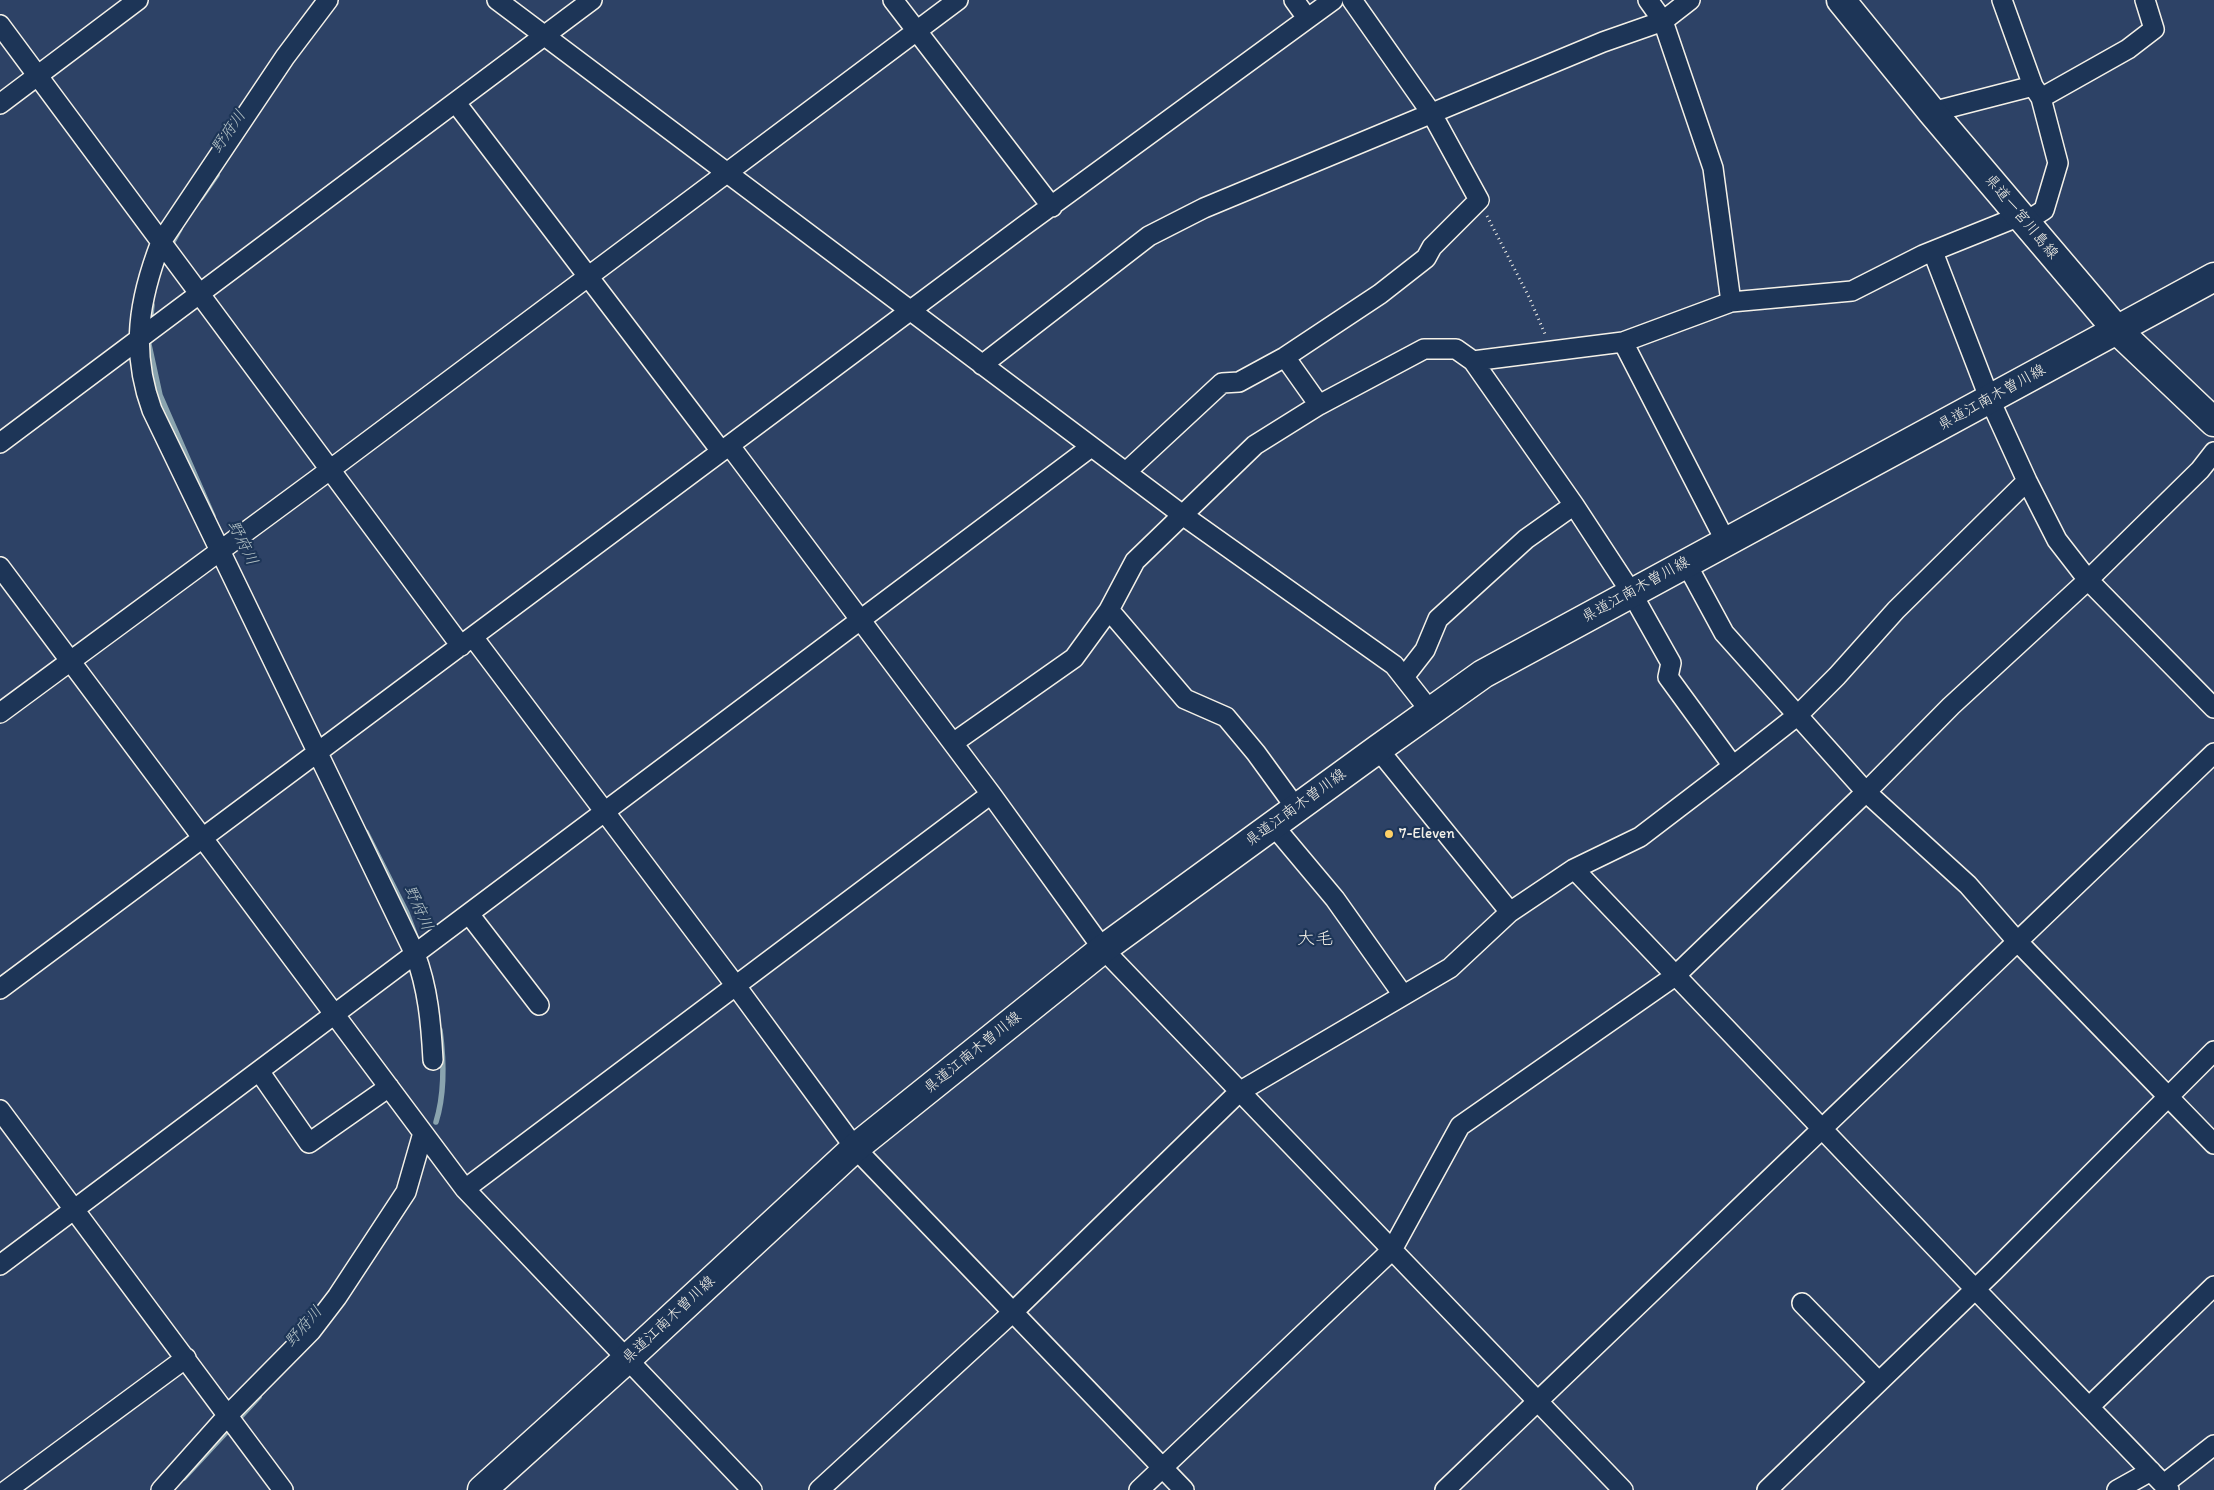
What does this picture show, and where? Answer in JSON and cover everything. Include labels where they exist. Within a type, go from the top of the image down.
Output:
[{"type":"main road","name":"県道一宮川島線","points":[[1841,0],[1932,112],[2117,330],[2214,422]]},
{"type":"main road","name":"県道江南木曽川線","points":[[482,1490],[855,1148],[1103,949],[1483,674],[2214,277]]},
{"type":"street","points":[[0,104],[138,0]]},
{"type":"street","points":[[328,0],[285,58],[165,248],[143,295],[145,390],[152,410],[224,547],[421,949],[431,1018],[433,1060]]},
{"type":"street","points":[[497,0],[1184,516],[1394,665],[1431,712]]},
{"type":"street","points":[[0,443],[592,0]]},
{"type":"street","points":[[893,0],[1052,207]]},
{"type":"street","points":[[0,713],[588,278],[958,0]]},
{"type":"street","points":[[1294,0],[1307,18]]},
{"type":"street","points":[[0,989],[911,311],[1333,0]]},
{"type":"street","points":[[1126,472],[1222,383],[1239,382],[1285,357],[1380,294],[1426,258],[1432,247],[1479,200],[1432,114],[1352,0]]},
{"type":"street","points":[[1648,0],[1663,21],[1713,168],[1732,302]]},
{"type":"street","points":[[982,365],[1149,236],[1204,208],[1603,42],[1663,21],[1690,0]]},
{"type":"street","points":[[1473,361],[1623,342],[1732,302],[1852,290],[1933,252],[2044,210],[2058,163],[2037,92],[2002,0]]},
{"type":"street","points":[[1932,112],[2037,92],[2128,49],[2154,29],[2145,0]]},
{"type":"street","points":[[0,25],[331,469],[604,813],[736,986],[855,1148],[1184,1490]]},
{"type":"street","points":[[456,103],[588,278],[860,621],[991,794],[1103,949],[1623,1490]]},
{"type":"street","points":[[1933,252],[1990,400],[2027,482],[2057,540],[2088,580],[2214,708]]},
{"type":"street","points":[[1623,342],[1726,542]]},
{"type":"street","points":[[953,743],[1074,658],[1109,610],[1134,561],[1184,516],[1255,445],[1320,405],[1424,349],[1456,349],[1473,361],[1574,505],[1631,592],[1671,662],[1668,677],[1733,766]]},
{"type":"street","points":[[1285,357],[1320,405]]},
{"type":"street","points":[[0,1266],[1091,447]]},
{"type":"street","points":[[1139,1490],[1392,1250],[1460,1126],[1675,976],[1866,792],[1950,706],[2088,580],[2200,470],[2214,452]]},
{"type":"street","points":[[819,1490],[1013,1312],[1239,1092],[1450,968],[1510,912],[1574,869],[1640,837],[1733,766],[1798,715],[1837,676],[1896,610],[2027,482]]},
{"type":"street","points":[[1404,677],[1425,650],[1438,619],[1526,539],[1574,505]]},
{"type":"street","points":[[1686,563],[1724,633],[1866,792],[1968,885],[2016,940],[2214,1144]]},
{"type":"street","points":[[0,566],[465,1189],[752,1490]]},
{"type":"street","points":[[1109,610],[1185,699],[1226,718],[1256,753],[1296,808]]},
{"type":"street","points":[[1378,749],[1510,912]]},
{"type":"street","points":[[1445,1490],[2016,940],[2214,753]]},
{"type":"street","points":[[465,1189],[991,794]]},
{"type":"street","points":[[1273,825],[1335,899],[1403,995]]},
{"type":"street","points":[[1574,869],[1822,1127],[1975,1290],[2161,1482]]},
{"type":"street","points":[[469,914],[539,1005]]},
{"type":"street","points":[[1767,1490],[1878,1381],[1975,1290],[2167,1095],[2214,1051]]},
{"type":"street","points":[[259,1071],[309,1143],[389,1088]]},
{"type":"street","points":[[0,1110],[284,1490]]},
{"type":"street","points":[[161,1490],[234,1422],[311,1331],[337,1297],[406,1192],[424,1134]]},
{"type":"street","points":[[2089,1407],[2214,1286]]},
{"type":"street","points":[[1802,1303],[1878,1381]]},
{"type":"street","points":[[7,1490],[186,1358]]},
{"type":"street","points":[[2117,1490],[2161,1482],[2214,1445]]},
{"type":"path","points":[[1479,200],[1529,297],[1551,350]]},
{"type":"waterway","name":"野府川","points":[[201,198],[217,175]]},
{"type":"waterway","name":"野府川","points":[[169,249],[180,229]]},
{"type":"waterway","name":"野府川","points":[[150,326],[152,305]]},
{"type":"waterway","name":"野府川","points":[[148,340],[160,395],[213,516]]},
{"type":"waterway","name":"野府川","points":[[366,832],[407,913],[416,937]]},
{"type":"waterway","name":"野府川","points":[[436,1122],[441,1100],[443,1076],[440,1030]]},
{"type":"waterway","name":"野府川","points":[[184,1478],[259,1397]]},
{"type":"place","name":"7-Eleven","points":[[1389,834]]},
{"type":"district","name":"大毛","points":[[1315,939]]}]
